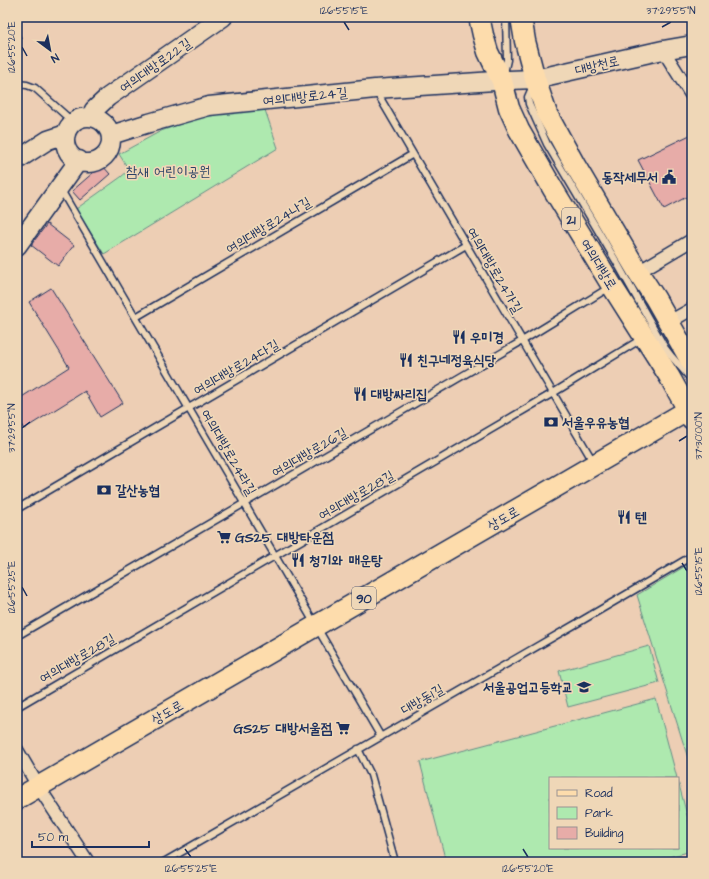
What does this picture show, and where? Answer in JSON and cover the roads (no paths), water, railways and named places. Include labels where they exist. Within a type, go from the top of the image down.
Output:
[{"type":"main road","name":"여의대방로","points":[[479,17],[482,35],[488,52],[502,81],[509,108],[519,130],[612,286],[691,412]]},
{"type":"main road","points":[[521,17],[524,41],[547,114],[638,272],[656,298],[692,363]]},
{"type":"main road","name":"상도로","points":[[17,799],[595,464],[691,412]]},
{"type":"street","name":"여의대방로22길","points":[[91,116],[94,110],[108,97],[223,17]]},
{"type":"street","name":"대방천로","points":[[502,81],[535,79],[663,50],[692,45]]},
{"type":"street","points":[[663,50],[692,96]]},
{"type":"street","name":"여의대방로24길","points":[[111,135],[210,106],[375,89],[502,81]]},
{"type":"street","points":[[91,116],[100,119],[106,124],[110,130],[111,144],[109,151],[101,159],[88,163],[78,160],[70,154],[66,148],[65,140],[70,128],[79,118],[91,116]]},
{"type":"street","points":[[17,160],[70,128]]},
{"type":"street","points":[[17,246],[78,160]]},
{"type":"street","points":[[638,272],[692,240]]},
{"type":"street","points":[[669,322],[692,309]]},
{"type":"street","points":[[17,750],[38,786],[88,862]]},
{"type":"lane","points":[[502,81],[507,60],[506,17]]},
{"type":"lane","points":[[17,38],[17,84],[35,88],[70,128]]},
{"type":"lane","points":[[535,79],[528,97],[529,104],[547,144],[665,348],[692,380]]},
{"type":"lane","name":"여의대방로24가길","points":[[375,89],[595,464]]},
{"type":"lane","name":"여의대방로24나길","points":[[136,317],[413,154]]},
{"type":"lane","name":"여의대방로24라길","points":[[59,187],[317,626]]},
{"type":"lane","name":"여의대방로24다길","points":[[17,509],[466,245]]},
{"type":"lane","name":"여의대방로26길","points":[[17,636],[612,286]]},
{"type":"lane","name":"여의대방로28길","points":[[17,707],[645,338]]},
{"type":"lane","name":"대방동1길","points":[[164,862],[692,556]]},
{"type":"lane","points":[[317,626],[381,736]]},
{"type":"lane","points":[[358,749],[371,775],[395,862]]},
{"type":"place","name":"동작세무서","points":[[669,177]]},
{"type":"place","name":"우미경","points":[[459,337]]},
{"type":"place","name":"친구네정육식당","points":[[406,360]]},
{"type":"place","name":"대방싸리집","points":[[360,394]]},
{"type":"place","name":"서울우유농협","points":[[551,422]]},
{"type":"place","name":"갈산농협","points":[[104,490]]},
{"type":"place","name":"텐","points":[[624,517]]},
{"type":"place","name":"GS25 대방타운점","points":[[224,537]]},
{"type":"place","name":"청기와 매운탕","points":[[298,560]]},
{"type":"place","name":"서울공업고등학교","points":[[584,687]]},
{"type":"place","name":"GS25 대방서울점","points":[[343,728]]},
{"type":"park label","name":"참새 어린이공원","points":[[168,171]]}]
